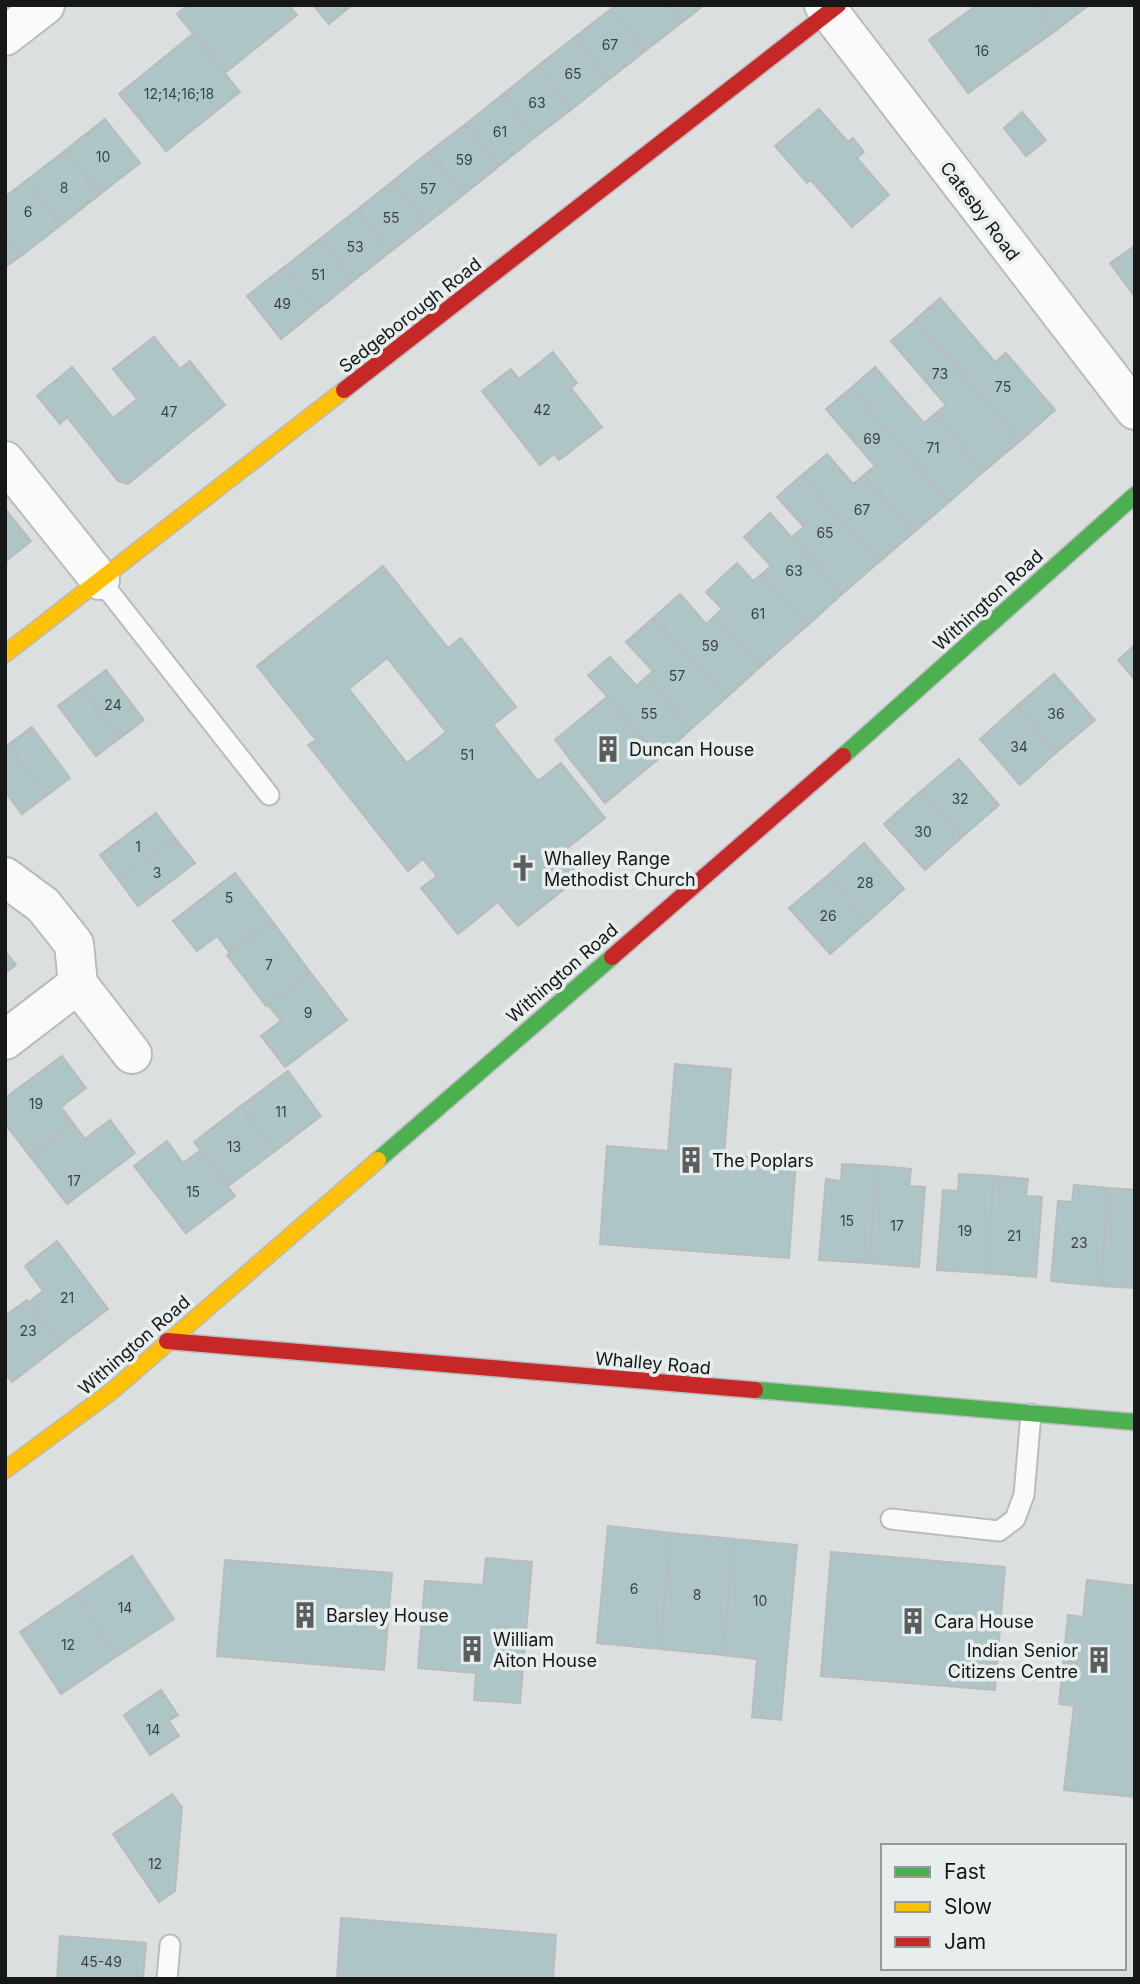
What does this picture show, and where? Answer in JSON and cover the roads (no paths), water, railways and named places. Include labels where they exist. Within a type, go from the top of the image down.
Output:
[{"type":"street","points":[[5,36],[45,5]]},
{"type":"street","name":"Catesby Road","points":[[830,7],[1135,410]]},
{"type":"street","name":"Sedgeborough Road","points":[[5,654],[830,7]]},
{"type":"street","points":[[5,461],[100,580]]},
{"type":"street","name":"Withington Road","points":[[5,1471],[112,1391],[849,751],[1135,495]]},
{"type":"street","points":[[5,877],[43,905],[74,944],[78,984],[132,1055]]},
{"type":"street","points":[[5,1040],[78,984]]},
{"type":"street","name":"Whalley Road","points":[[167,1341],[1135,1422]]},
{"type":"lane","points":[[100,580],[268,795]]},
{"type":"lane","points":[[891,1519],[999,1531],[1015,1518],[1024,1495],[1031,1413]]},
{"type":"lane","points":[[167,1979],[170,1945]]},
{"type":"place","name":"Duncan House","points":[[608,749]]},
{"type":"place","name":"Whalley Range Methodist Church","points":[[523,868]]},
{"type":"place","name":"The Poplars","points":[[691,1160]]},
{"type":"place","name":"Barsley House","points":[[305,1615]]},
{"type":"place","name":"Cara House","points":[[913,1621]]},
{"type":"place","name":"William Aiton House","points":[[472,1649]]},
{"type":"place","name":"Indian Senior Citizens Centre","points":[[1099,1660]]}]
